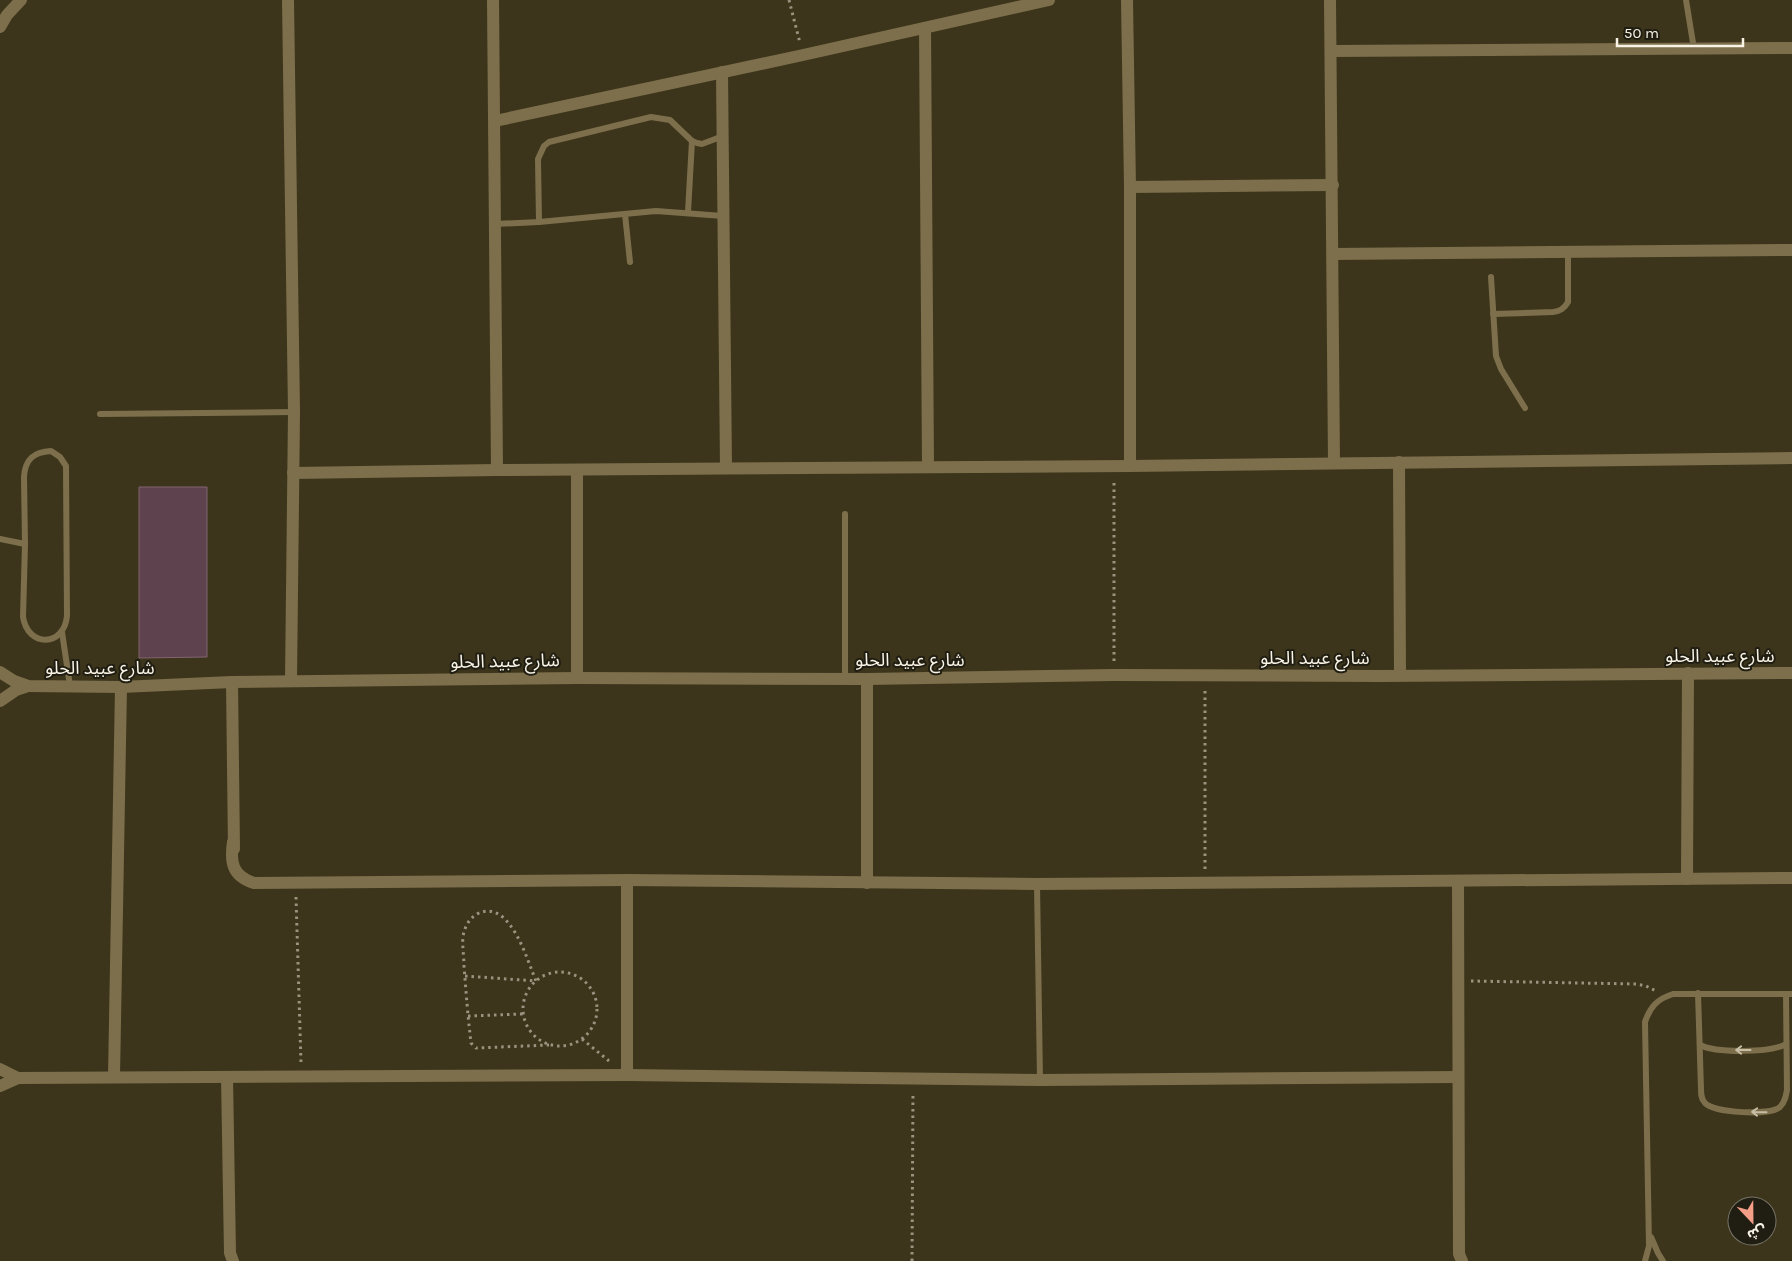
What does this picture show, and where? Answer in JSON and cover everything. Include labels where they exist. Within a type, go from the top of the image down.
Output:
[{"type":"street","points":[[0,27],[21,0]]},
{"type":"street","points":[[288,0],[294,412],[291,681]]},
{"type":"street","points":[[493,0],[497,470]]},
{"type":"street","points":[[495,121],[1049,0]]},
{"type":"street","points":[[1127,0],[1130,187],[1130,466]]},
{"type":"street","points":[[1330,0],[1332,51],[1334,463]]},
{"type":"street","points":[[925,28],[928,467]]},
{"type":"street","points":[[1332,51],[1792,48]]},
{"type":"street","points":[[722,72],[726,468]]},
{"type":"street","points":[[1130,187],[1333,185]]},
{"type":"street","points":[[1333,254],[1792,250]]},
{"type":"street","points":[[293,473],[1792,458]]},
{"type":"street","points":[[1398,462],[1400,675]]},
{"type":"street","points":[[577,470],[577,678]]},
{"type":"street","name":"شارع عبيد الحلو","points":[[0,672],[14,681],[28,686]]},
{"type":"street","points":[[1687,879],[1688,673]]},
{"type":"street","name":"شارع عبيد الحلو","points":[[0,701],[16,690],[28,686],[121,686],[291,681],[577,678],[867,679],[1114,675],[1792,673]]},
{"type":"street","points":[[866,883],[867,679]]},
{"type":"street","points":[[232,682],[234,854],[245,870],[253,876],[280,882],[627,880],[1037,884],[1792,878]]},
{"type":"street","points":[[114,1077],[121,686]]},
{"type":"street","points":[[627,880],[628,1075]]},
{"type":"street","points":[[1458,881],[1459,1259]]},
{"type":"street","points":[[0,1069],[18,1078]]},
{"type":"street","points":[[0,1086],[18,1078],[114,1077],[628,1075],[1040,1080],[1458,1077]]},
{"type":"street","points":[[227,1077],[230,1258]]},
{"type":"lane","points":[[1686,0],[1694,49]]},
{"type":"lane","points":[[538,222],[538,160],[540,152],[549,142],[658,117],[670,120],[692,141],[702,144],[723,136]]},
{"type":"lane","points":[[688,212],[692,141]]},
{"type":"lane","points":[[496,224],[656,211],[724,216]]},
{"type":"lane","points":[[625,214],[630,262]]},
{"type":"lane","points":[[1492,314],[1559,312],[1564,308],[1568,302],[1568,252]]},
{"type":"lane","points":[[1491,277],[1496,356],[1498,363],[1525,408]]},
{"type":"lane","points":[[100,414],[294,412]]},
{"type":"lane","points":[[40,452],[51,452],[60,457],[66,466],[67,476],[66,624],[62,632],[46,640],[37,638],[29,633],[24,626],[25,544],[25,466],[31,457],[40,452]]},
{"type":"lane","points":[[845,678],[846,514]]},
{"type":"lane","points":[[0,539],[25,544]]},
{"type":"lane","points":[[62,632],[70,686]]},
{"type":"lane","points":[[1037,884],[1040,1080]]},
{"type":"lane","points":[[1645,1261],[1649,1246],[1649,1231],[1645,1022],[1648,1012],[1654,1004],[1673,994],[1698,993],[1789,994],[1786,1044],[1786,1099],[1780,1107],[1771,1112],[1719,1110],[1711,1108],[1705,1103],[1701,1096],[1698,993]]},
{"type":"lane","points":[[1700,1045],[1713,1050],[1770,1050],[1786,1044]]},
{"type":"lane","points":[[1649,1231],[1663,1261]]},
{"type":"path","points":[[789,0],[803,55]]},
{"type":"path","points":[[1114,466],[1114,675]]},
{"type":"path","points":[[1205,675],[1205,882]]},
{"type":"path","points":[[296,882],[301,1076]]},
{"type":"path","points":[[536,981],[509,922],[501,915],[491,912],[480,913],[471,918],[465,927],[463,937],[471,1043],[476,1048],[560,1046],[572,1044],[582,1039],[594,1024],[597,1014],[595,995],[583,980],[564,972],[554,972],[536,981],[528,990],[524,1001],[523,1014],[526,1024],[532,1033],[549,1045]]},
{"type":"path","points":[[465,976],[536,981]]},
{"type":"path","points":[[1458,981],[1636,984],[1651,988],[1663,998]]},
{"type":"path","points":[[468,1016],[523,1014]]},
{"type":"path","points":[[582,1039],[628,1075]]},
{"type":"path","points":[[912,1261],[913,1078]]},
{"type":"building","points":[[139,487],[207,487],[207,657],[139,658]]}]
